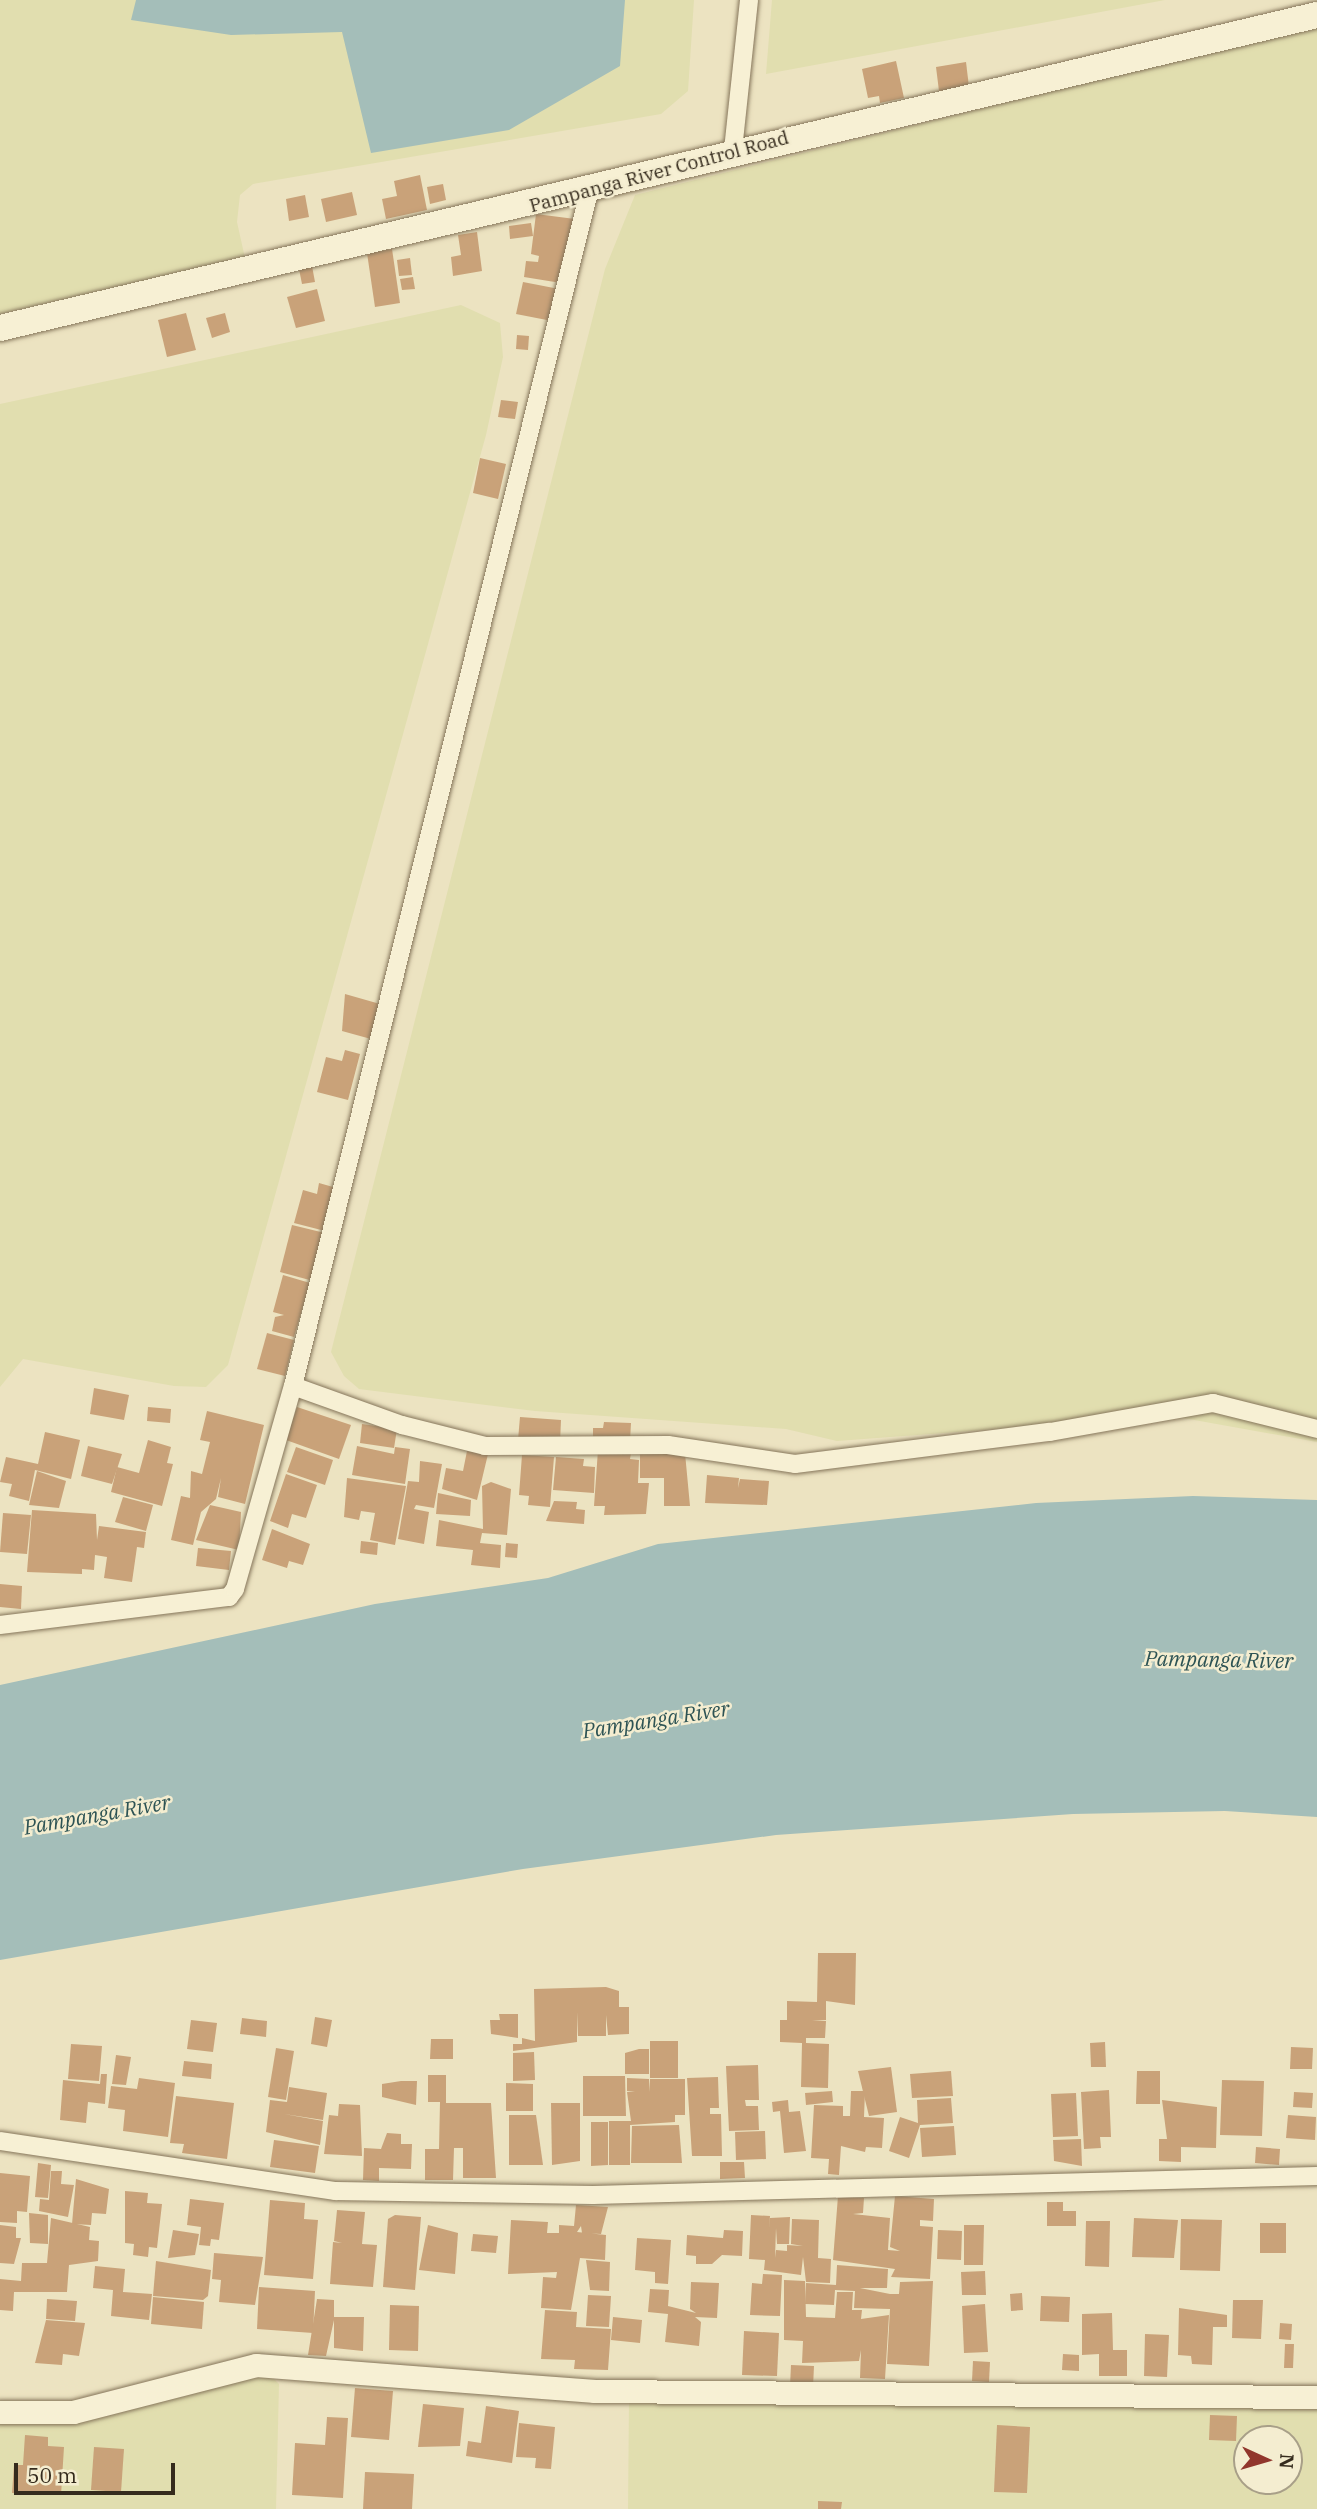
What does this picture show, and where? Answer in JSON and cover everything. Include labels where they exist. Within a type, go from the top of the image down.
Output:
[{"type":"main road","name":"Pampanga River Control Road","points":[[0,328],[589,192],[733,150],[1317,15]]},
{"type":"street","points":[[733,150],[749,0]]},
{"type":"street","points":[[0,1625],[229,1597],[293,1386],[589,192]]},
{"type":"street","points":[[293,1386],[411,1428],[485,1446],[668,1446],[795,1464],[1037,1434],[1213,1403],[1317,1429]]},
{"type":"street","points":[[0,2141],[335,2191],[593,2195],[1317,2176]]},
{"type":"street","points":[[0,2413],[73,2412],[233,2368],[269,2364],[595,2392],[1317,2397]]},
{"type":"shaded area","points":[[0,0],[694,0],[688,91],[661,114],[253,184],[240,195],[237,222],[245,258],[0,314]]},
{"type":"shaded area","points":[[772,0],[1165,0],[766,74]]},
{"type":"shaded area","points":[[1317,25],[1317,1442],[1172,1416],[837,1441],[786,1429],[535,1411],[359,1389],[344,1376],[331,1352],[605,269],[635,195]]},
{"type":"shaded area","points":[[461,305],[500,323],[503,357],[486,435],[228,1365],[206,1387],[174,1386],[23,1359],[0,1387],[0,404]]},
{"type":"shaded area","points":[[234,2376],[272,2377],[279,2384],[276,2509],[0,2509],[0,2422]]},
{"type":"shaded area","points":[[629,2398],[1317,2406],[1317,2509],[628,2509]]},
{"type":"water","points":[[136,0],[625,0],[620,66],[509,130],[371,153],[342,32],[231,35],[131,20]]},
{"type":"water","name":"Pampanga River","points":[[1193,1496],[1317,1500],[1317,1817],[1225,1811],[1073,1814],[776,1835],[523,1869],[0,1960],[0,1685],[375,1604],[548,1578],[658,1544],[1036,1503]]},
{"type":"building","points":[[896,61],[904,98],[880,103],[879,96],[868,98],[862,69]]},
{"type":"building","points":[[966,62],[969,87],[939,91],[936,67]]},
{"type":"building","points":[[420,175],[427,210],[386,219],[382,199],[397,196],[394,181]]},
{"type":"building","points":[[443,184],[446,200],[430,204],[427,187]]},
{"type":"building","points":[[352,192],[357,215],[326,222],[321,199]]},
{"type":"building","points":[[305,195],[309,217],[289,221],[286,199]]},
{"type":"building","points":[[536,214],[575,219],[561,283],[524,277],[526,261],[538,262],[539,256],[531,254]]},
{"type":"building","points":[[531,223],[533,236],[510,239],[509,226]]},
{"type":"building","points":[[477,232],[482,271],[453,276],[451,257],[461,255],[458,235]]},
{"type":"building","points":[[392,249],[400,303],[375,307],[367,253]]},
{"type":"building","points":[[410,258],[412,275],[399,276],[397,260]]},
{"type":"building","points":[[312,266],[315,282],[302,284],[299,269]]},
{"type":"building","points":[[413,277],[415,289],[402,290],[400,279]]},
{"type":"building","points":[[523,282],[559,289],[552,321],[516,314]]},
{"type":"building","points":[[317,289],[325,321],[296,328],[287,297]]},
{"type":"building","points":[[186,313],[196,350],[167,357],[158,320]]},
{"type":"building","points":[[225,313],[230,332],[212,338],[206,318]]},
{"type":"building","points":[[517,335],[529,336],[528,350],[516,349]]},
{"type":"building","points":[[501,400],[518,402],[515,419],[498,417]]},
{"type":"building","points":[[480,458],[506,464],[498,499],[473,493]]},
{"type":"building","points":[[345,994],[380,1004],[371,1039],[342,1031]]},
{"type":"building","points":[[345,1050],[360,1054],[348,1100],[317,1092],[326,1057],[342,1061]]},
{"type":"building","points":[[319,1183],[340,1189],[329,1232],[294,1223],[303,1190],[317,1194]]},
{"type":"building","points":[[292,1225],[329,1234],[317,1282],[280,1272]]},
{"type":"building","points":[[283,1275],[310,1283],[294,1337],[272,1331],[275,1317],[284,1315],[273,1312]]},
{"type":"building","points":[[267,1333],[294,1340],[285,1376],[257,1369]]},
{"type":"building","points":[[94,1388],[129,1395],[124,1420],[90,1414]]},
{"type":"building","points":[[148,1407],[171,1409],[170,1423],[147,1421]]},
{"type":"building","points":[[297,1407],[351,1425],[339,1459],[286,1440]]},
{"type":"building","points":[[207,1411],[264,1425],[245,1504],[218,1497],[221,1478],[216,1499],[201,1512],[193,1545],[171,1540],[181,1496],[190,1498],[191,1471],[202,1474],[210,1442],[200,1440]]},
{"type":"building","points":[[520,1417],[561,1420],[560,1443],[518,1440]]},
{"type":"building","points":[[604,1422],[631,1423],[630,1441],[593,1440],[593,1428],[603,1428]]},
{"type":"building","points":[[362,1424],[397,1429],[394,1448],[360,1443]]},
{"type":"building","points":[[45,1432],[80,1440],[71,1479],[35,1470],[29,1501],[9,1496],[12,1484],[0,1482],[6,1457],[38,1464]]},
{"type":"building","points":[[148,1440],[171,1447],[167,1463],[173,1464],[162,1506],[111,1492],[117,1467],[139,1473]]},
{"type":"building","points":[[88,1446],[122,1454],[112,1484],[81,1476]]},
{"type":"building","points":[[357,1446],[394,1454],[395,1447],[410,1449],[405,1484],[352,1475]]},
{"type":"building","points":[[296,1447],[333,1460],[325,1485],[287,1472]]},
{"type":"building","points":[[598,1450],[631,1453],[630,1459],[639,1460],[638,1483],[649,1483],[646,1514],[604,1515],[605,1506],[594,1506]]},
{"type":"building","points":[[467,1451],[488,1454],[477,1500],[442,1489],[446,1468],[463,1471]]},
{"type":"building","points":[[640,1453],[685,1453],[690,1506],[664,1506],[664,1478],[640,1478]]},
{"type":"building","points":[[522,1455],[554,1457],[550,1507],[528,1505],[529,1496],[519,1495]]},
{"type":"building","points":[[556,1457],[584,1459],[583,1466],[595,1467],[594,1493],[553,1490]]},
{"type":"building","points":[[420,1461],[442,1464],[434,1508],[416,1505],[414,1509],[429,1512],[424,1544],[398,1539],[408,1481],[419,1482]]},
{"type":"building","points":[[37,1471],[66,1481],[59,1508],[29,1505]]},
{"type":"building","points":[[286,1474],[317,1485],[306,1518],[292,1514],[288,1528],[270,1521]]},
{"type":"building","points":[[707,1475],[739,1478],[738,1488],[740,1479],[769,1481],[767,1505],[705,1503]]},
{"type":"building","points":[[347,1478],[406,1486],[395,1545],[370,1540],[375,1513],[361,1511],[359,1520],[344,1517]]},
{"type":"building","points":[[491,1482],[511,1489],[507,1535],[482,1533],[480,1543],[501,1545],[500,1568],[471,1565],[473,1550],[436,1546],[439,1520],[483,1529],[482,1486]]},
{"type":"building","points":[[438,1493],[471,1500],[470,1516],[436,1514]]},
{"type":"building","points":[[123,1497],[153,1505],[146,1531],[115,1522]]},
{"type":"building","points":[[554,1501],[577,1502],[576,1509],[585,1510],[584,1524],[546,1521]]},
{"type":"building","points":[[210,1505],[241,1512],[239,1550],[196,1540]]},
{"type":"building","points":[[32,1510],[96,1514],[97,1540],[99,1526],[146,1532],[144,1548],[137,1547],[132,1582],[104,1578],[107,1557],[95,1555],[94,1570],[82,1569],[82,1574],[27,1572]]},
{"type":"building","points":[[3,1513],[31,1515],[27,1554],[0,1552]]},
{"type":"building","points":[[272,1529],[310,1544],[303,1565],[289,1561],[287,1568],[262,1560]]},
{"type":"building","points":[[361,1541],[378,1543],[377,1555],[360,1553]]},
{"type":"building","points":[[506,1543],[518,1544],[517,1558],[505,1557]]},
{"type":"building","points":[[198,1548],[231,1551],[229,1570],[196,1566]]},
{"type":"building","points":[[0,1584],[22,1586],[21,1609],[0,1607]]},
{"type":"building","points":[[818,1953],[856,1953],[855,2005],[826,2001],[826,2020],[812,2020],[826,2021],[825,2038],[806,2038],[806,2043],[829,2044],[828,2088],[801,2087],[802,2043],[780,2042],[780,2020],[787,2020],[787,2001],[817,2002]]},
{"type":"building","points":[[606,1987],[619,1991],[619,2007],[629,2007],[629,2034],[608,2035],[606,2015],[606,2036],[578,2036],[577,2012],[577,2042],[513,2051],[513,2044],[522,2044],[522,2038],[535,2041],[534,1989]]},
{"type":"building","points":[[499,2014],[518,2014],[518,2038],[491,2034],[490,2020],[500,2020]]},
{"type":"building","points":[[315,2017],[332,2020],[327,2047],[311,2044]]},
{"type":"building","points":[[242,2018],[267,2021],[266,2037],[240,2034]]},
{"type":"building","points":[[191,2020],[217,2023],[213,2052],[187,2049]]},
{"type":"building","points":[[431,2039],[453,2039],[453,2059],[430,2059]]},
{"type":"building","points":[[650,2041],[678,2041],[678,2078],[650,2078]]},
{"type":"building","points":[[1105,2042],[1106,2067],[1091,2067],[1090,2043]]},
{"type":"building","points":[[71,2044],[102,2046],[99,2081],[68,2079]]},
{"type":"building","points":[[1291,2047],[1313,2048],[1312,2069],[1290,2069]]},
{"type":"building","points":[[276,2048],[294,2051],[286,2100],[268,2097]]},
{"type":"building","points":[[649,2049],[649,2074],[625,2074],[625,2053]]},
{"type":"building","points":[[534,2052],[535,2080],[513,2081],[513,2053]]},
{"type":"building","points":[[116,2055],[131,2057],[126,2085],[112,2084]]},
{"type":"building","points":[[184,2061],[212,2064],[211,2079],[182,2076]]},
{"type":"building","points":[[758,2065],[759,2100],[745,2100],[746,2106],[758,2106],[759,2130],[729,2131],[726,2066]]},
{"type":"building","points":[[891,2067],[897,2112],[869,2116],[858,2071]]},
{"type":"building","points":[[951,2071],[953,2096],[912,2098],[910,2074]]},
{"type":"building","points":[[1137,2071],[1160,2071],[1160,2104],[1136,2104]]},
{"type":"building","points":[[101,2074],[107,2074],[105,2104],[88,2102],[86,2123],[60,2120],[63,2080],[100,2084]]},
{"type":"building","points":[[428,2075],[446,2075],[446,2103],[491,2103],[496,2178],[463,2178],[463,2148],[454,2148],[453,2180],[425,2180],[425,2149],[439,2149],[440,2102],[428,2102]]},
{"type":"building","points":[[583,2076],[625,2076],[626,2116],[583,2116]]},
{"type":"building","points":[[718,2077],[719,2108],[710,2108],[710,2114],[721,2114],[722,2156],[692,2156],[687,2078]]},
{"type":"building","points":[[139,2078],[175,2083],[168,2137],[123,2131],[125,2110],[108,2108],[111,2086],[137,2089]]},
{"type":"building","points":[[627,2078],[649,2079],[649,2092],[650,2079],[685,2079],[685,2115],[675,2115],[675,2122],[630,2125],[630,2165],[609,2165],[609,2121],[631,2121],[627,2092],[635,2091],[627,2091]]},
{"type":"building","points":[[1222,2080],[1264,2081],[1262,2136],[1220,2135]]},
{"type":"building","points":[[417,2081],[416,2105],[382,2097],[382,2084]]},
{"type":"building","points":[[506,2083],[533,2084],[533,2111],[506,2111]]},
{"type":"building","points":[[289,2087],[327,2093],[323,2120],[284,2114],[323,2121],[320,2145],[266,2132],[270,2100],[287,2102]]},
{"type":"building","points":[[1109,2090],[1111,2137],[1100,2137],[1101,2148],[1084,2149],[1081,2092]]},
{"type":"building","points":[[832,2091],[833,2102],[806,2105],[805,2093]]},
{"type":"building","points":[[851,2091],[865,2091],[864,2117],[884,2118],[882,2148],[866,2147],[865,2152],[841,2146],[839,2175],[828,2174],[829,2159],[811,2158],[814,2105],[843,2106],[843,2116],[850,2116]]},
{"type":"building","points":[[1294,2092],[1313,2093],[1312,2108],[1293,2107]]},
{"type":"building","points":[[1076,2093],[1078,2136],[1053,2137],[1051,2094]]},
{"type":"building","points":[[176,2096],[234,2103],[227,2159],[182,2153],[184,2144],[170,2143]]},
{"type":"building","points":[[951,2098],[953,2123],[920,2125],[909,2158],[889,2151],[900,2117],[918,2123],[917,2100]]},
{"type":"building","points":[[788,2100],[789,2112],[800,2111],[806,2151],[784,2153],[780,2111],[773,2112],[772,2102]]},
{"type":"building","points":[[1162,2100],[1217,2107],[1216,2148],[1181,2147],[1181,2162],[1159,2161],[1159,2139],[1167,2139]]},
{"type":"building","points":[[551,2103],[580,2103],[580,2161],[552,2165]]},
{"type":"building","points":[[339,2104],[360,2105],[362,2156],[324,2154],[329,2115],[338,2116]]},
{"type":"building","points":[[509,2115],[536,2115],[543,2165],[509,2165]]},
{"type":"building","points":[[1288,2115],[1316,2117],[1315,2140],[1286,2138]]},
{"type":"building","points":[[591,2122],[608,2122],[608,2165],[591,2166]]},
{"type":"building","points":[[679,2125],[682,2163],[631,2163],[632,2126]]},
{"type":"building","points":[[954,2126],[956,2155],[922,2157],[920,2128]]},
{"type":"building","points":[[765,2131],[766,2159],[736,2160],[735,2132]]},
{"type":"building","points":[[387,2133],[401,2134],[401,2144],[412,2144],[411,2169],[379,2168],[379,2181],[363,2180],[364,2148],[381,2149]]},
{"type":"building","points":[[1081,2139],[1082,2166],[1054,2161],[1053,2140]]},
{"type":"building","points":[[274,2140],[319,2146],[315,2173],[270,2167]]},
{"type":"building","points":[[1256,2147],[1280,2149],[1279,2165],[1255,2163]]},
{"type":"building","points":[[720,2162],[744,2162],[745,2178],[720,2179]]},
{"type":"building","points":[[38,2163],[51,2165],[48,2198],[35,2197]]},
{"type":"building","points":[[51,2171],[62,2171],[61,2184],[74,2185],[68,2217],[39,2211],[40,2199],[49,2200]]},
{"type":"building","points":[[0,2173],[30,2176],[27,2212],[17,2211],[17,2223],[0,2222]]},
{"type":"building","points":[[76,2179],[109,2189],[106,2214],[92,2213],[91,2225],[72,2224]]},
{"type":"building","points":[[125,2191],[148,2193],[147,2203],[162,2204],[157,2248],[149,2247],[148,2257],[133,2255],[134,2244],[125,2243]]},
{"type":"building","points":[[838,2196],[864,2198],[863,2213],[853,2214],[890,2218],[888,2250],[900,2251],[890,2247],[895,2196],[934,2199],[933,2221],[920,2220],[920,2226],[933,2227],[930,2279],[891,2277],[895,2269],[833,2260]]},
{"type":"building","points":[[190,2199],[224,2203],[219,2240],[211,2239],[210,2246],[199,2245],[201,2227],[187,2225]]},
{"type":"building","points":[[270,2200],[305,2203],[304,2219],[318,2220],[313,2279],[264,2275]]},
{"type":"building","points":[[1047,2202],[1063,2202],[1063,2211],[1076,2211],[1076,2226],[1047,2226]]},
{"type":"building","points":[[576,2205],[608,2207],[601,2234],[592,2234],[606,2235],[605,2260],[580,2258],[571,2310],[541,2308],[543,2277],[556,2278],[557,2272],[508,2274],[511,2220],[548,2222],[547,2233],[559,2233],[559,2225],[574,2226]]},
{"type":"building","points":[[337,2210],[365,2212],[362,2244],[377,2245],[373,2287],[330,2284],[333,2242],[342,2243],[334,2241]]},
{"type":"building","points":[[29,2213],[48,2215],[48,2244],[30,2243]]},
{"type":"building","points":[[395,2215],[421,2217],[415,2290],[383,2287],[388,2219]]},
{"type":"building","points":[[751,2215],[770,2216],[769,2229],[770,2218],[790,2217],[789,2244],[777,2244],[776,2228],[775,2258],[776,2250],[787,2251],[787,2245],[803,2246],[791,2244],[792,2219],[819,2220],[818,2258],[831,2259],[830,2283],[806,2282],[803,2257],[801,2275],[764,2270],[765,2260],[749,2259]]},
{"type":"building","points":[[51,2218],[90,2227],[89,2240],[99,2241],[98,2261],[69,2265],[67,2292],[14,2292],[13,2311],[0,2310],[0,2279],[21,2281],[22,2263],[47,2263]]},
{"type":"building","points":[[1134,2218],[1178,2220],[1174,2258],[1132,2257]]},
{"type":"building","points":[[1181,2219],[1222,2220],[1220,2271],[1180,2270]]},
{"type":"building","points":[[1086,2221],[1110,2221],[1109,2267],[1085,2266]]},
{"type":"building","points":[[1260,2223],[1286,2223],[1286,2253],[1260,2253]]},
{"type":"building","points":[[0,2225],[16,2227],[16,2238],[21,2238],[14,2264],[0,2263]]},
{"type":"building","points":[[428,2225],[458,2233],[455,2274],[419,2270]]},
{"type":"building","points":[[964,2225],[984,2225],[983,2265],[964,2265]]},
{"type":"building","points":[[173,2230],[199,2234],[195,2255],[168,2258]]},
{"type":"building","points":[[724,2230],[743,2231],[742,2256],[722,2255],[712,2264],[696,2264],[696,2256],[686,2255],[687,2235],[723,2238]]},
{"type":"building","points":[[938,2230],[962,2231],[961,2260],[937,2259]]},
{"type":"building","points":[[473,2234],[498,2236],[496,2253],[471,2251]]},
{"type":"building","points":[[637,2238],[671,2240],[668,2284],[655,2283],[655,2272],[635,2270]]},
{"type":"building","points":[[214,2253],[263,2257],[255,2305],[219,2302],[221,2280],[212,2279]]},
{"type":"building","points":[[586,2260],[610,2262],[609,2291],[590,2290]]},
{"type":"building","points":[[156,2261],[211,2270],[208,2296],[203,2300],[153,2296]]},
{"type":"building","points":[[837,2265],[888,2269],[887,2288],[860,2288],[890,2294],[899,2294],[900,2282],[933,2281],[929,2366],[887,2364],[890,2309],[854,2308],[855,2291],[835,2290],[834,2305],[805,2304],[806,2283],[836,2285]]},
{"type":"building","points":[[95,2266],[125,2269],[123,2292],[152,2294],[149,2320],[111,2316],[113,2290],[93,2288]]},
{"type":"building","points":[[985,2271],[986,2295],[962,2295],[961,2272]]},
{"type":"building","points":[[763,2274],[782,2275],[780,2316],[750,2315],[752,2283],[762,2284]]},
{"type":"building","points":[[784,2280],[805,2281],[806,2317],[835,2318],[837,2292],[853,2292],[852,2310],[862,2310],[861,2319],[889,2315],[885,2379],[860,2378],[861,2350],[859,2361],[802,2363],[803,2341],[784,2340]]},
{"type":"building","points":[[691,2282],[719,2283],[717,2318],[695,2317],[701,2322],[699,2346],[665,2342],[668,2314],[648,2312],[650,2289],[669,2290],[668,2306],[696,2313],[690,2309]]},
{"type":"building","points":[[259,2287],[315,2291],[313,2333],[257,2329]]},
{"type":"building","points":[[1022,2293],[1023,2310],[1011,2311],[1010,2294]]},
{"type":"building","points":[[588,2295],[611,2296],[609,2327],[586,2326]]},
{"type":"building","points":[[1041,2296],[1070,2297],[1069,2322],[1040,2321]]},
{"type":"building","points":[[153,2297],[204,2302],[202,2329],[151,2324]]},
{"type":"building","points":[[47,2299],[77,2301],[75,2321],[46,2319]]},
{"type":"building","points":[[317,2299],[334,2300],[334,2317],[364,2317],[363,2351],[334,2348],[334,2320],[326,2356],[308,2355]]},
{"type":"building","points":[[1233,2300],[1263,2300],[1261,2339],[1232,2338]]},
{"type":"building","points":[[985,2304],[988,2352],[964,2353],[962,2306]]},
{"type":"building","points":[[390,2305],[419,2306],[418,2351],[389,2350]]},
{"type":"building","points":[[1179,2308],[1227,2315],[1227,2327],[1213,2327],[1212,2365],[1192,2364],[1191,2356],[1178,2355]]},
{"type":"building","points":[[545,2310],[577,2312],[576,2327],[611,2329],[608,2370],[574,2369],[575,2360],[541,2359]]},
{"type":"building","points":[[1112,2313],[1113,2350],[1127,2350],[1127,2376],[1099,2376],[1099,2354],[1082,2355],[1082,2314]]},
{"type":"building","points":[[613,2317],[642,2320],[640,2343],[611,2340]]},
{"type":"building","points":[[46,2320],[85,2323],[79,2356],[63,2354],[62,2365],[35,2363]]},
{"type":"building","points":[[1280,2323],[1292,2324],[1291,2340],[1279,2339]]},
{"type":"building","points":[[744,2331],[779,2333],[777,2376],[742,2375]]},
{"type":"building","points":[[1145,2334],[1169,2335],[1167,2377],[1144,2376]]},
{"type":"building","points":[[1285,2344],[1294,2344],[1293,2368],[1284,2368]]},
{"type":"building","points":[[1063,2354],[1079,2355],[1079,2371],[1062,2370]]},
{"type":"building","points":[[973,2361],[990,2362],[989,2382],[972,2381]]},
{"type":"building","points":[[791,2365],[814,2366],[813,2387],[790,2386]]},
{"type":"building","points":[[355,2388],[393,2391],[389,2440],[351,2437]]},
{"type":"building","points":[[423,2404],[464,2408],[460,2446],[418,2447]]},
{"type":"building","points":[[486,2406],[519,2411],[512,2463],[466,2456],[468,2441],[481,2443]]},
{"type":"building","points":[[1210,2415],[1237,2416],[1237,2425],[1233,2425],[1233,2441],[1209,2440]]},
{"type":"building","points":[[327,2417],[348,2418],[343,2498],[292,2495],[295,2443],[325,2445]]},
{"type":"building","points":[[519,2423],[555,2427],[551,2469],[535,2468],[536,2458],[516,2457]]},
{"type":"building","points":[[997,2425],[1030,2427],[1027,2493],[994,2492]]},
{"type":"building","points":[[25,2435],[48,2437],[48,2446],[64,2447],[61,2495],[12,2493],[14,2465],[23,2465]]},
{"type":"building","points":[[94,2447],[124,2449],[121,2492],[91,2490]]},
{"type":"building","points":[[365,2472],[414,2474],[412,2509],[363,2509]]},
{"type":"building","points":[[818,2501],[842,2502],[841,2509],[818,2509]]}]
